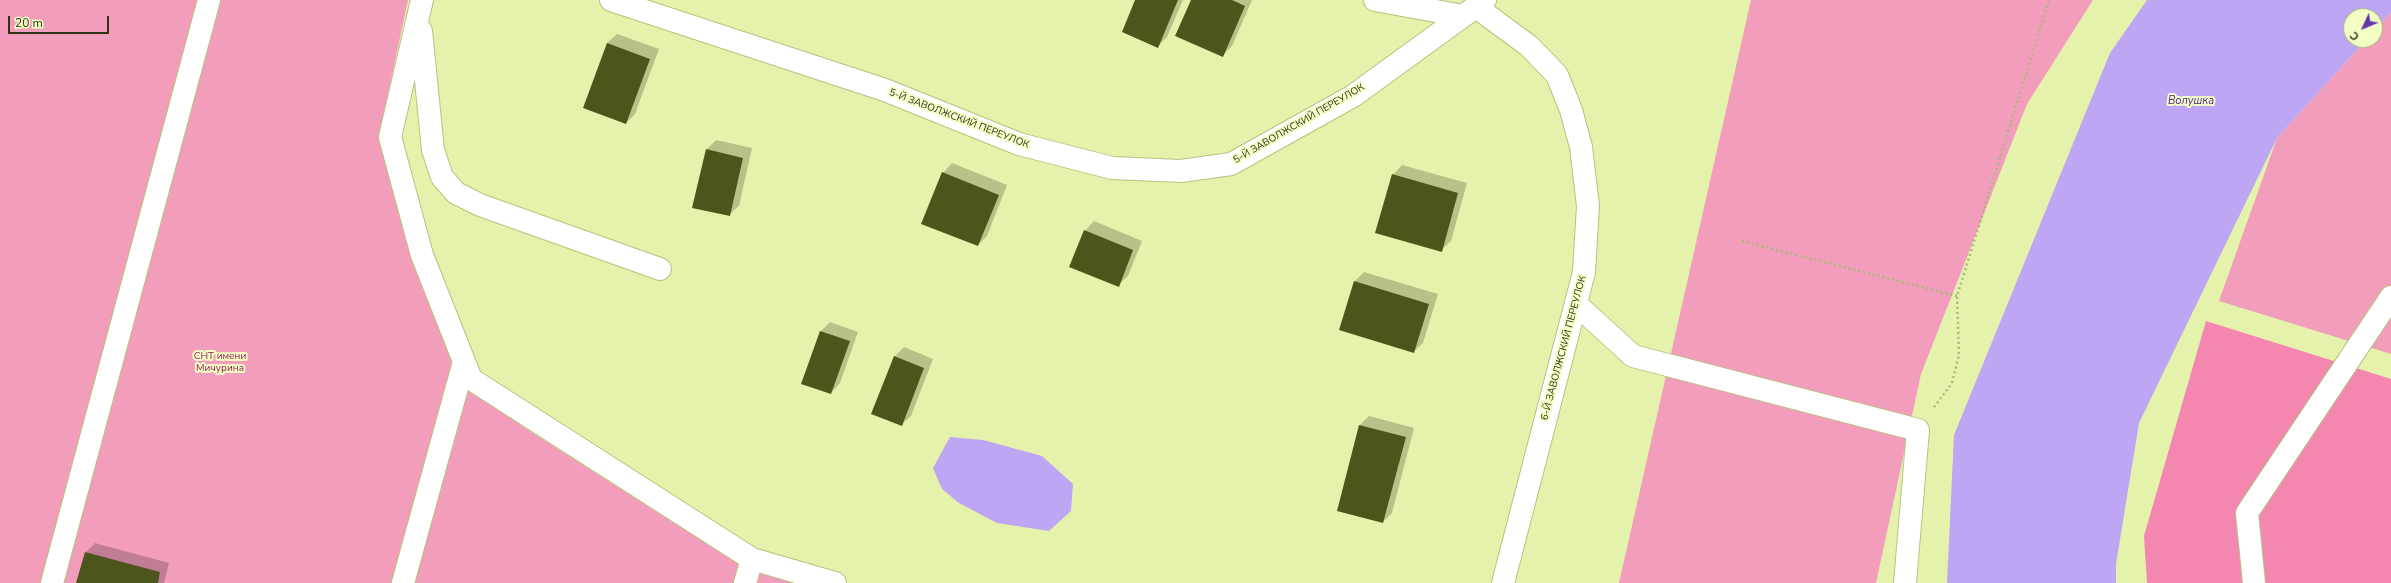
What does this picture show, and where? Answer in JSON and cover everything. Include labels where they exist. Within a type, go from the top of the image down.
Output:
[{"type":"street","points":[[52,583],[209,0]]},
{"type":"street","name":"5-Й ЗАВОЛЖСКИЙ ПЕРЕУЛОК","points":[[611,0],[885,90],[1019,144],[1112,168],[1181,172],[1231,164],[1353,96],[1474,8]]},
{"type":"street","points":[[1375,0],[1474,8]]},
{"type":"street","points":[[420,6],[433,150],[442,177],[456,193],[480,205],[660,269]]},
{"type":"street","points":[[420,6],[390,137],[422,255],[471,379],[752,559],[835,583]]},
{"type":"street","name":"6-Й ЗАВОЛЖСКИЙ ПЕРЕУЛОК","points":[[1474,8],[1529,46],[1557,75],[1571,110],[1581,147],[1588,206],[1584,272],[1503,583]]},
{"type":"street","points":[[2254,583],[2247,513],[2391,297]]},
{"type":"street","points":[[1576,304],[1633,356],[1918,430],[1905,583]]},
{"type":"street","points":[[403,583],[464,362]]},
{"type":"street","points":[[745,583],[752,559]]},
{"type":"path","points":[[1918,430],[1952,383],[1959,355],[1958,296],[2049,0]]},
{"type":"path","points":[[1742,241],[1958,296]]},
{"type":"green space","name":"СНТ имени Мичурина","points":[[0,0],[408,0],[379,136],[417,263],[465,386],[525,428],[740,565],[794,583],[0,583]]},
{"type":"green space","points":[[1751,0],[2093,0],[2027,104],[1921,374],[1876,583],[1619,583]]},
{"type":"green space","points":[[2391,12],[2391,354],[2219,301],[2277,138],[2359,48],[2383,48],[2383,21]]},
{"type":"shaded area","points":[[2206,321],[2391,379],[2391,583],[2147,583],[2144,536]]},
{"type":"water","name":"Волушка","points":[[2147,0],[2391,0],[2391,12],[2383,21],[2383,8],[2343,8],[2343,48],[2359,48],[2277,138],[2139,423],[2116,564],[2116,583],[1947,583],[1954,435],[2110,53]]},
{"type":"water","points":[[950,437],[983,440],[1042,456],[1073,484],[1071,511],[1049,531],[997,523],[959,503],[942,489],[933,468]]},
{"type":"building","points":[[1135,0],[1178,0],[1158,48],[1122,32]]},
{"type":"building","points":[[1191,0],[1232,0],[1245,6],[1223,57],[1175,36]]},
{"type":"building","points":[[607,43],[650,59],[626,124],[583,108]]},
{"type":"building","points":[[706,149],[743,158],[730,216],[692,208]]},
{"type":"building","points":[[942,172],[999,195],[978,246],[921,224]]},
{"type":"building","points":[[1392,174],[1458,193],[1442,252],[1375,233]]},
{"type":"building","points":[[1084,230],[1133,250],[1119,287],[1069,267]]},
{"type":"building","points":[[1354,281],[1429,304],[1414,353],[1339,330]]},
{"type":"building","points":[[820,331],[850,341],[831,394],[801,384]]},
{"type":"building","points":[[894,356],[924,368],[902,426],[871,414]]},
{"type":"building","points":[[1359,425],[1406,437],[1383,523],[1337,511]]},
{"type":"building","points":[[85,552],[160,572],[158,583],[76,583]]}]
